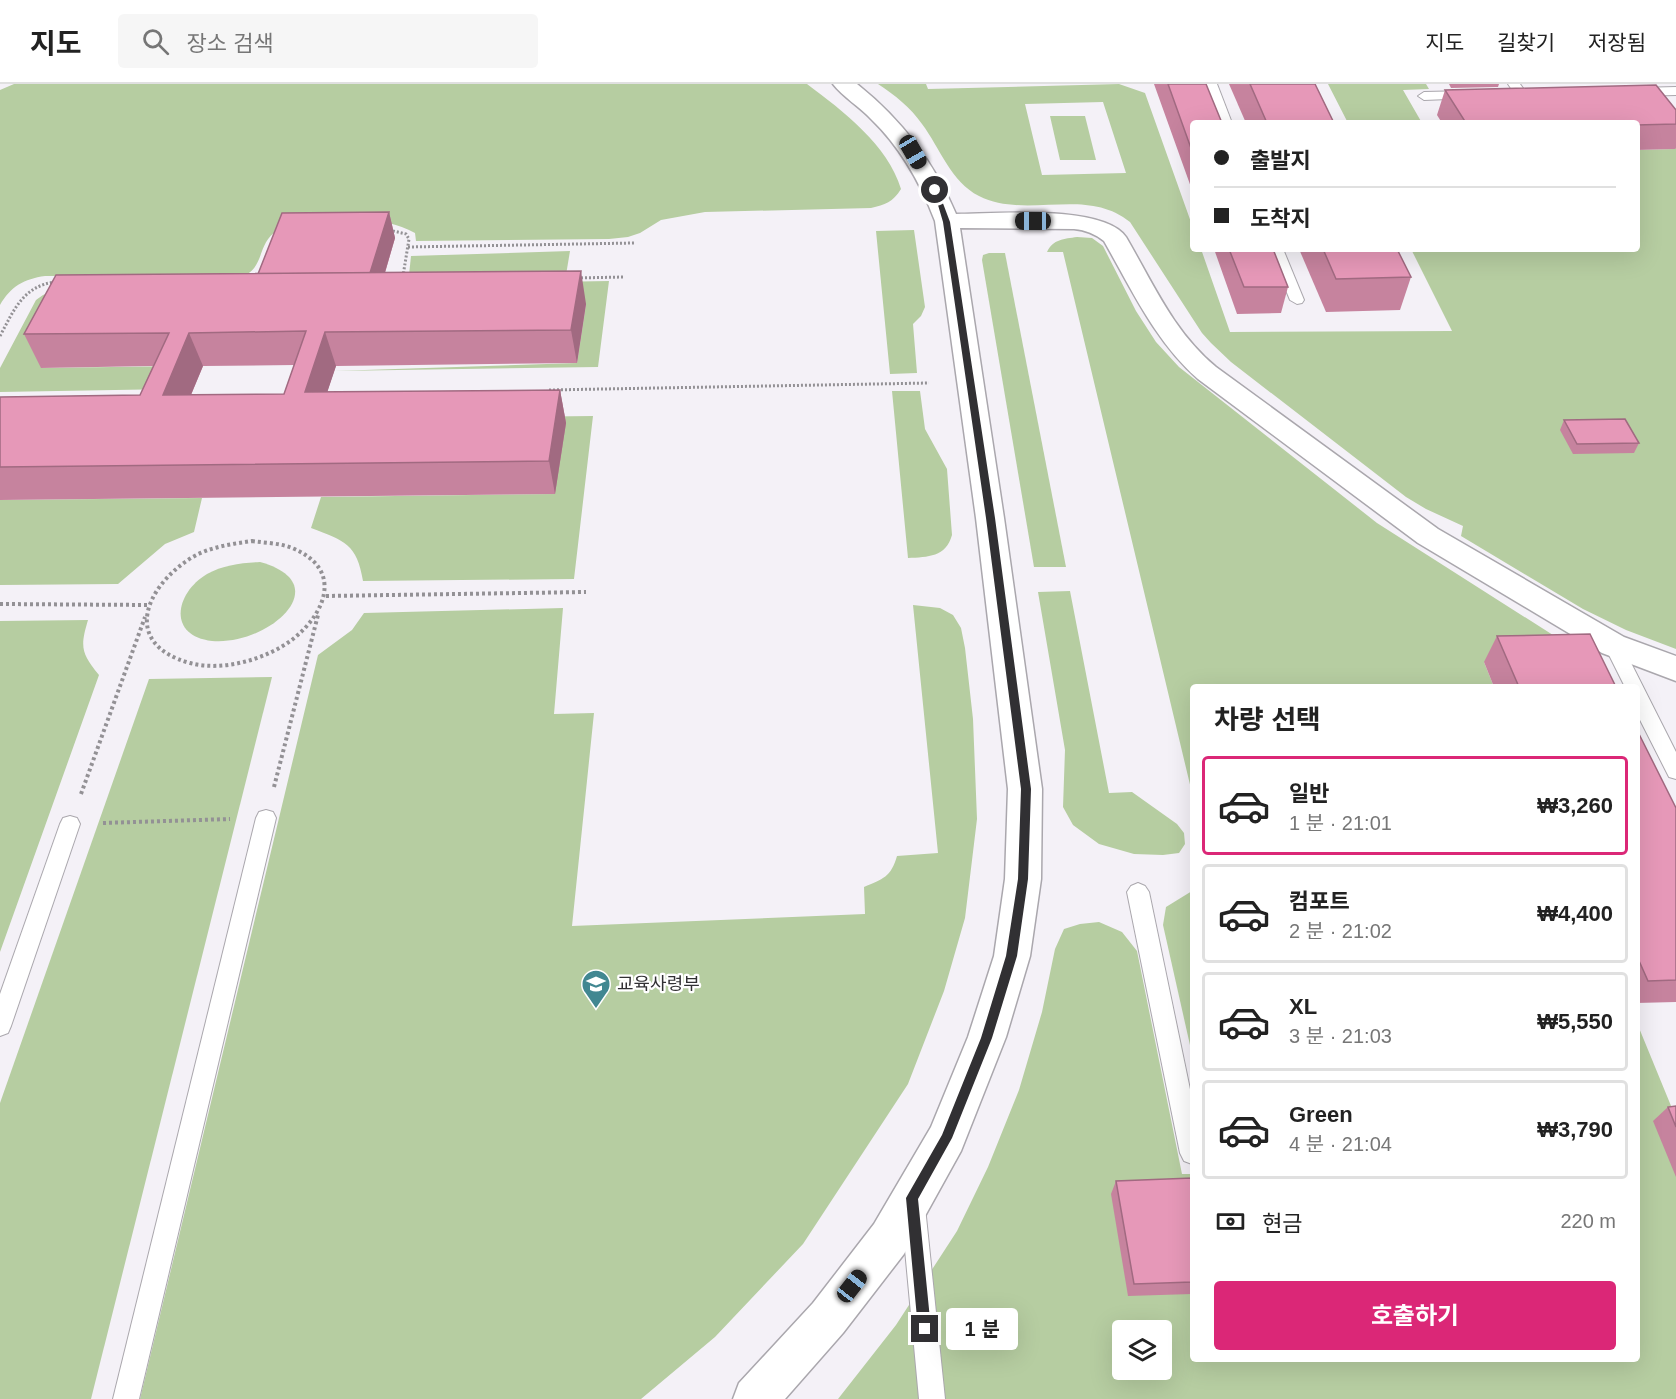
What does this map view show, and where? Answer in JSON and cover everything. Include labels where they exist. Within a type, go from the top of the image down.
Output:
[{"type":"street","points":[[755,1399],[828,1318],[889,1239],[946,1138],[987,1038],[1012,956],[1023,879],[1026,789],[947,222],[935,190],[913,152],[883,118],[844,84]]},
{"type":"street","points":[[947,222],[1074,222],[1105,229],[1114,237],[1167,331],[1185,354],[1207,373],[1428,536],[1613,645],[1676,669]]},
{"type":"lane","points":[[1211,84],[1225,120]]},
{"type":"lane","points":[[1628,92],[1676,91]]},
{"type":"lane","points":[[1424,96],[1478,95]]},
{"type":"lane","points":[[1277,252],[1297,300]]},
{"type":"lane","points":[[1613,645],[1632,684]]},
{"type":"lane","points":[[1640,700],[1676,771]]},
{"type":"lane","points":[[126,1399],[266,818]]},
{"type":"lane","points":[[0,1026],[70,824]]},
{"type":"lane","points":[[1138,892],[1190,1143]]},
{"type":"lane","points":[[912,1198],[932,1399]]},
{"type":"path","points":[[383,229],[406,234],[409,239],[404,277]]},
{"type":"path","points":[[408,247],[635,243]]},
{"type":"path","points":[[566,278],[624,277]]},
{"type":"path","points":[[0,336],[24,292],[44,283],[55,282]]},
{"type":"path","points":[[538,390],[929,383]]},
{"type":"path","points":[[252,541],[278,542],[300,549],[316,561],[325,577],[326,596],[318,615],[266,818],[70,824],[148,605],[152,594],[168,574],[192,557],[221,545],[252,541]]},
{"type":"path","points":[[326,596],[586,592]]},
{"type":"path","points":[[0,604],[148,605]]},
{"type":"path","points":[[145,616],[149,637],[164,654],[189,663],[220,666],[249,661],[277,650],[301,634],[318,615]]},
{"type":"green space","points":[[14,84],[807,84],[863,130],[886,158],[901,189],[888,202],[871,208],[705,212],[661,220],[640,233],[609,239],[416,241],[415,233],[382,222],[365,220],[329,222],[278,230],[271,235],[256,265],[246,275],[45,276],[19,284],[0,305],[0,90]]},
{"type":"green space","points":[[878,84],[926,84],[928,89],[1119,84],[1145,93],[1190,219],[1190,252],[1202,252],[1230,332],[1452,331],[1412,252],[1640,252],[1640,150],[1674,149],[1676,145],[1676,649],[1626,630],[1583,609],[1461,536],[1463,526],[1406,497],[1231,362],[1202,333],[1130,222],[1113,212],[1095,206],[1017,205],[997,203],[979,196],[969,190],[953,173],[918,118],[902,102]],"holes":[[[1103,102],[1126,173],[1042,175],[1025,104]]]},
{"type":"green space","points":[[1328,84],[1426,84],[1429,89],[1403,90],[1420,120],[1346,120]]},
{"type":"green space","points":[[1050,116],[1085,116],[1096,160],[1060,160]]},
{"type":"green space","points":[[914,230],[925,307],[921,316],[913,324],[917,373],[890,374],[876,231]]},
{"type":"green space","points":[[1092,238],[1103,246],[1136,311],[1156,342],[1179,367],[1377,523],[1578,651],[1484,662],[1493,684],[1190,684],[1190,785],[1063,252],[1047,252],[1052,244],[1063,239]]},
{"type":"green space","points":[[570,251],[566,275],[409,275],[411,256]]},
{"type":"green space","points":[[1005,253],[1066,567],[1034,567],[982,260],[983,255]]},
{"type":"green space","points":[[609,281],[598,367],[334,371],[577,363],[586,304],[381,285]]},
{"type":"green space","points":[[53,291],[42,368],[183,366],[173,389],[0,392],[0,368],[36,300]]},
{"type":"green space","points":[[892,391],[920,391],[925,429],[947,469],[952,535],[941,552],[929,556],[908,558]]},
{"type":"green space","points":[[593,416],[574,579],[363,581],[357,559],[348,545],[311,528],[321,497],[555,494],[318,419]]},
{"type":"green space","points":[[202,498],[194,532],[165,544],[118,584],[0,585],[0,500]]},
{"type":"green space","points":[[260,562],[283,572],[294,584],[294,598],[287,612],[273,624],[254,634],[233,640],[212,641],[188,631],[182,623],[181,613],[183,602],[196,582],[219,568]]},
{"type":"green space","points":[[1070,591],[1109,793],[1132,792],[1177,824],[1184,833],[1185,844],[1179,853],[1134,854],[1099,844],[1073,825],[1063,807],[1065,750],[1038,592]]},
{"type":"green space","points":[[913,605],[940,608],[953,615],[961,628],[965,648],[973,719],[977,819],[965,918],[944,991],[908,1084],[803,1244],[715,1337],[641,1399],[140,1399],[318,655],[352,630],[364,613],[563,608],[554,714],[594,713],[572,926],[865,914],[864,887],[889,873],[897,856],[938,853]]},
{"type":"green space","points":[[88,620],[83,643],[84,649],[99,675],[0,952],[0,621]]},
{"type":"green space","points":[[272,677],[91,1399],[0,1399],[0,1103],[149,679]]},
{"type":"green space","points":[[1190,892],[1190,1045],[1163,925],[1166,907]]},
{"type":"green space","points":[[1099,922],[1122,932],[1137,951],[1182,1174],[1190,1174],[1190,1362],[1640,1362],[1640,1030],[1676,1118],[1676,1399],[838,1399],[896,1325],[957,1231],[988,1167],[1019,1090],[1042,1012],[1055,949],[1064,929]]},
{"type":"building","points":[[1168,84],[1206,84],[1221,120],[1190,120],[1190,145]]},
{"type":"building","points":[[1250,84],[1315,84],[1333,120],[1266,120]]},
{"type":"building","points":[[1656,85],[1676,110],[1676,124],[1640,125],[1640,120],[1464,120],[1445,90]]},
{"type":"building","points":[[389,212],[370,273],[258,274],[282,213]]},
{"type":"building","points":[[1230,252],[1274,252],[1288,287],[1244,287]]},
{"type":"building","points":[[1324,252],[1398,252],[1411,277],[1336,279]]},
{"type":"building","points":[[581,271],[571,330],[325,332],[305,392],[560,390],[549,461],[0,467],[0,397],[140,395],[169,333],[24,334],[56,275]],"holes":[[[306,331],[284,394],[163,395],[189,333]]]},
{"type":"building","points":[[1625,419],[1639,443],[1577,444],[1564,420]]},
{"type":"building","points":[[1590,634],[1615,684],[1518,684],[1497,636]]},
{"type":"building","points":[[1640,736],[1676,808],[1676,980],[1648,981],[1640,963]]},
{"type":"building","points":[[1676,1106],[1676,1127],[1668,1107]]},
{"type":"building","points":[[1190,1178],[1190,1282],[1134,1284],[1116,1181]]},
{"type":"place","name":"교육사령부","points":[[596,1010]]},
{"type":"route","points":[[925,1329],[912,1198],[946,1138],[987,1038],[1012,956],[1023,879],[1026,789],[947,222],[935,190]]}]
